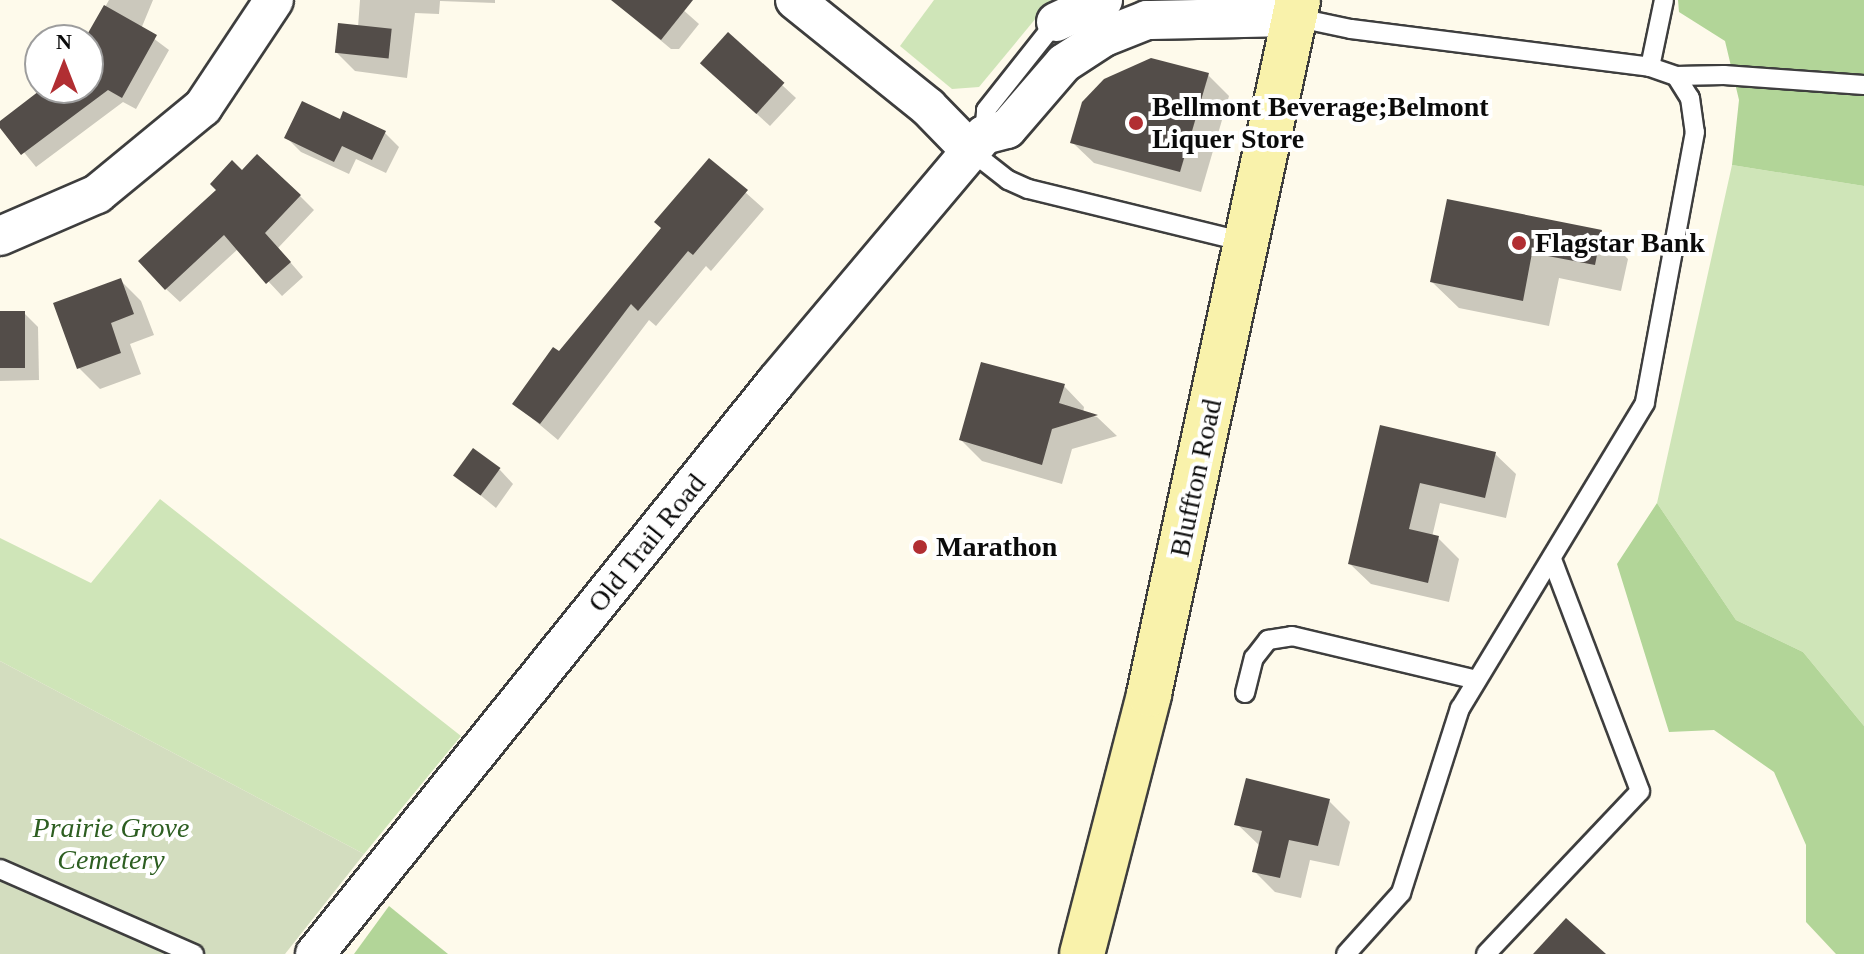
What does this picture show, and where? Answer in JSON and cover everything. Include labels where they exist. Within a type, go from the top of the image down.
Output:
[{"type":"main road","name":"Bluffton Road","points":[[1082,954],[1149,694],[1247,242],[1284,6]]},
{"type":"street","points":[[0,236],[97,194],[203,107],[274,0]]},
{"type":"street","points":[[795,0],[977,143]]},
{"type":"street","name":"Old Trail Road","points":[[1064,11],[1103,0]]},
{"type":"street","name":"Old Trail Road","points":[[315,954],[776,382],[977,143],[1007,129],[1064,63],[1104,37],[1147,20],[1284,6]]},
{"type":"lane","points":[[1650,67],[1664,0]]},
{"type":"lane","points":[[1284,6],[1351,29],[1650,67],[1676,76],[1724,75],[1864,85]]},
{"type":"lane","name":"Old Trail Road","points":[[977,143],[986,110],[1064,11]]},
{"type":"lane","points":[[1346,954],[1401,893],[1460,708],[1645,403],[1695,132],[1690,98],[1676,76]]},
{"type":"lane","points":[[977,143],[1008,180],[1028,189],[1247,242]]},
{"type":"lane","points":[[1486,954],[1640,791],[1552,559]]},
{"type":"lane","points":[[1245,693],[1254,658],[1268,640],[1292,636],[1477,680]]},
{"type":"lane","points":[[0,869],[194,954]]},
{"type":"green space","points":[[934,0],[1051,0],[979,87],[952,89],[900,46]]},
{"type":"green space","points":[[1678,0],[1864,0],[1864,186],[1732,165],[1739,100],[1725,41],[1679,12]]},
{"type":"green space","points":[[1732,165],[1864,186],[1864,726],[1803,652],[1736,620],[1657,503]]},
{"type":"green space","points":[[160,499],[461,736],[364,854],[0,661],[0,538],[91,583]]},
{"type":"green space","points":[[1657,503],[1736,620],[1803,652],[1864,726],[1864,954],[1836,954],[1806,922],[1806,845],[1774,772],[1714,730],[1669,732],[1617,564]]},
{"type":"green space","name":"Prairie Grove Cemetery","points":[[0,661],[364,854],[285,954],[0,954]]},
{"type":"green space","points":[[389,906],[448,954],[354,954]]},
{"type":"building","points":[[611,0],[693,0],[661,40]]},
{"type":"building","points":[[104,5],[157,35],[122,98],[108,90],[104,93],[104,24],[93,24]]},
{"type":"building","points":[[338,23],[392,29],[389,58],[335,53]]},
{"type":"building","points":[[728,32],[784,83],[756,114],[700,63]]},
{"type":"building","name":"Bellmont Beverage;Belmont Liquer Store","points":[[1151,58],[1209,73],[1180,172],[1070,143],[1082,102],[1104,79]]},
{"type":"building","points":[[302,101],[340,119],[343,111],[386,131],[372,160],[342,146],[334,162],[284,138]]},
{"type":"building","points":[[24,103],[89,104],[21,155],[0,128],[0,121]]},
{"type":"building","points":[[257,154],[301,195],[265,233],[291,262],[266,284],[224,235],[165,290],[138,261],[216,190],[210,184],[232,160],[242,170]]},
{"type":"building","points":[[709,158],[748,190],[693,255],[688,251],[638,311],[631,304],[540,424],[512,404],[553,347],[559,351],[661,228],[654,222]]},
{"type":"building","name":"Flagstar Bank","points":[[1447,199],[1602,230],[1595,265],[1532,253],[1523,301],[1430,282]]},
{"type":"building","points":[[121,278],[134,314],[111,323],[121,353],[77,369],[53,303]]},
{"type":"building","points":[[0,311],[25,311],[25,368],[0,368]]},
{"type":"building","points":[[981,362],[1065,384],[1059,403],[1098,415],[1052,429],[1042,465],[959,440]]},
{"type":"building","points":[[1380,425],[1496,452],[1485,498],[1420,483],[1409,529],[1439,536],[1428,583],[1348,564]]},
{"type":"building","points":[[473,448],[501,468],[481,495],[453,476]]},
{"type":"building","points":[[1246,778],[1330,799],[1318,846],[1289,840],[1280,878],[1252,872],[1262,831],[1234,825]]},
{"type":"building","points":[[1566,918],[1606,954],[1533,954]]},
{"type":"place","name":"Bellmont Beverage;Belmont Liquer Store","points":[[1136,123]]},
{"type":"place","name":"Flagstar Bank","points":[[1519,243]]},
{"type":"place","name":"Marathon","points":[[920,547]]}]
